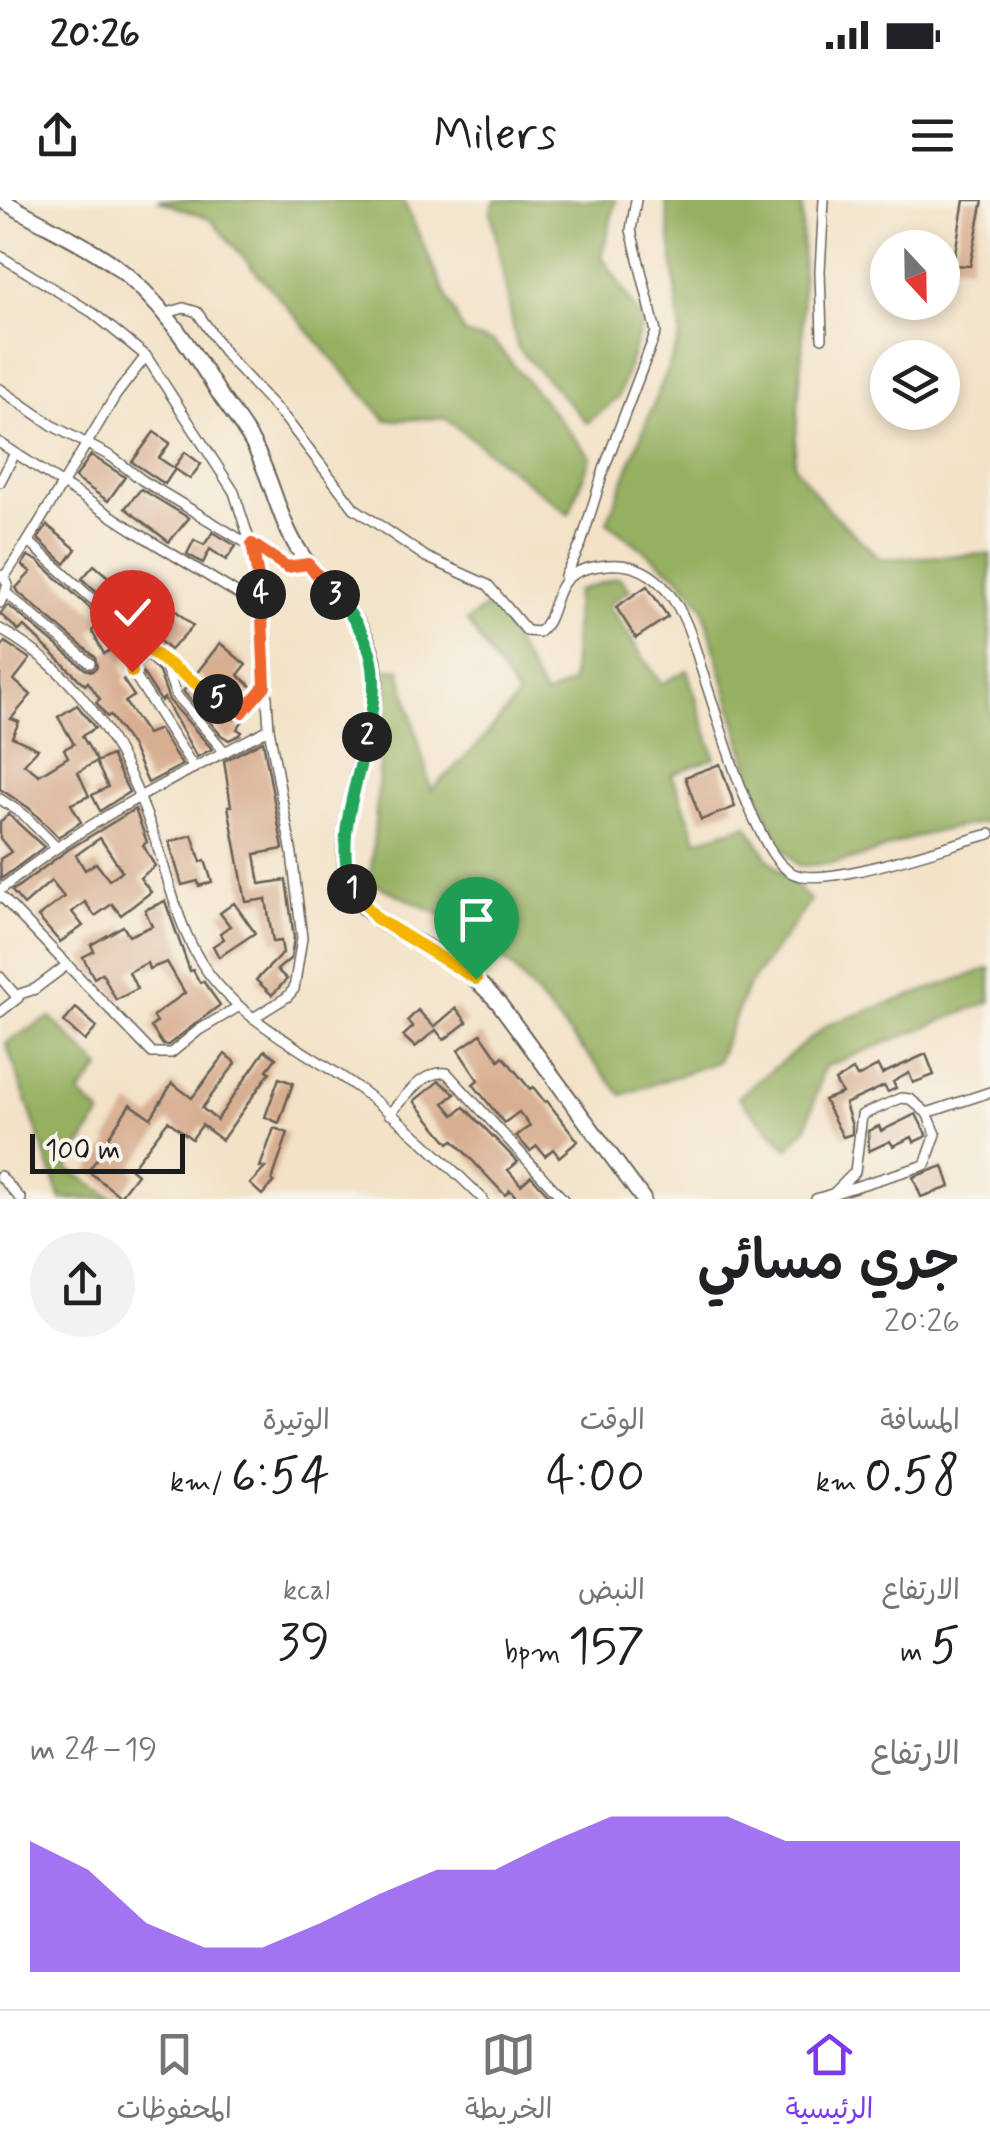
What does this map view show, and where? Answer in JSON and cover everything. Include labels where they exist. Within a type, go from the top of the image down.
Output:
[{"type":"main road","points":[[2,200],[111,262],[167,313],[251,440],[292,540],[361,629],[374,666],[372,713],[345,838],[344,861],[351,886],[376,918],[448,959],[476,979],[498,1002],[643,1199]]},
{"type":"street","points":[[167,313],[184,308],[198,312],[228,357],[285,418],[354,508],[426,557],[488,586],[527,630],[539,632],[547,624],[581,544],[605,466],[656,332],[631,230],[636,200]]},
{"type":"street","points":[[822,338],[824,200]]},
{"type":"street","points":[[0,256],[93,313],[146,356],[234,492],[252,544],[259,575],[269,729],[292,854],[302,938],[294,989],[253,1018]]},
{"type":"street","points":[[0,604],[8,585],[2,575],[87,447],[116,395],[146,356]]},
{"type":"street","points":[[0,389],[87,447],[112,458],[287,567],[308,564]]},
{"type":"street","points":[[0,444],[262,608]]},
{"type":"street","points":[[0,482],[15,453]]},
{"type":"street","points":[[28,540],[146,648],[238,712],[245,711],[265,686]]},
{"type":"street","points":[[562,583],[584,569],[617,564],[642,570],[666,590],[687,624],[743,796],[776,858],[790,872],[808,878],[872,868],[990,834]]},
{"type":"street","points":[[6,593],[90,663]]},
{"type":"street","points":[[1,632],[61,674],[114,740],[140,794],[190,944],[218,988],[253,1018],[360,1090],[484,1199]]},
{"type":"street","points":[[146,648],[130,668],[194,768]]},
{"type":"street","points":[[164,662],[176,695],[225,752]]},
{"type":"street","points":[[238,1006],[170,1053],[152,1053],[0,892],[55,846],[140,794],[269,729]]},
{"type":"street","points":[[0,799],[55,846]]},
{"type":"street","points":[[18,995],[35,989],[67,965]]},
{"type":"street","points":[[0,977],[18,995]]},
{"type":"street","points":[[0,1012],[17,1001],[18,995]]},
{"type":"street","points":[[389,1114],[432,1072],[447,1073],[563,1199]]},
{"type":"street","points":[[927,1113],[990,1092]]},
{"type":"street","points":[[816,1199],[834,1194],[925,1165],[936,1134],[927,1113],[910,1098],[902,1098],[862,1115],[854,1172],[834,1194]]},
{"type":"street","points":[[0,1176],[21,1199]]},
{"type":"street","points":[[462,1199],[472,1187]]},
{"type":"green space","points":[[157,200],[403,200],[464,334],[494,342],[591,457],[569,514],[445,418],[386,420],[210,219]]},
{"type":"green space","points":[[495,200],[616,200],[602,256],[643,322],[618,398],[587,423],[517,347],[491,211]]},
{"type":"green space","points":[[666,200],[802,200],[803,336],[794,465],[825,506],[880,559],[990,554],[990,821],[922,835],[844,861],[798,865],[781,846],[753,782],[702,605],[678,576],[607,522],[681,335]]},
{"type":"green space","points":[[619,577],[630,590],[608,605],[661,684],[687,670],[715,758],[672,774],[697,840],[747,825],[769,860],[811,901],[746,989],[717,1062],[622,1095],[511,966],[438,913],[370,882],[388,669],[400,670],[431,790],[477,746],[518,697],[467,621],[492,603],[545,696],[572,683],[576,591]]},
{"type":"green space","points":[[990,968],[990,1002],[824,1067],[807,1126],[788,1149],[738,1097],[827,1025]]},
{"type":"green space","points":[[50,1017],[101,1068],[79,1094],[101,1114],[67,1168],[115,1199],[61,1199],[6,1043]]},
{"type":"building","points":[[964,200],[983,200],[970,266],[960,265],[959,230]]},
{"type":"building","points":[[154,432],[170,443],[159,458],[174,468],[185,452],[201,464],[190,479],[175,469],[165,484],[132,462]]},
{"type":"building","points":[[91,455],[125,477],[108,501],[75,478]]},
{"type":"building","points":[[141,489],[189,518],[169,542],[125,508]]},
{"type":"building","points":[[47,525],[76,549],[65,564],[38,539]]},
{"type":"building","points":[[213,532],[236,546],[226,560],[210,549],[203,563],[187,554],[194,540],[204,545]]},
{"type":"building","points":[[28,556],[103,620],[92,631],[104,654],[120,644],[116,637],[120,635],[134,648],[122,667],[126,677],[123,680],[134,696],[125,702],[147,734],[159,729],[182,765],[148,783],[132,747],[96,702],[100,699],[88,682],[85,685],[24,626],[19,631],[0,614],[8,605],[85,669],[92,671],[97,667],[95,657],[19,593],[16,588],[31,572],[22,565]]},
{"type":"building","points":[[94,565],[113,581],[122,571],[170,613],[174,609],[193,626],[170,650],[108,596],[103,595],[105,600],[82,579]]},
{"type":"building","points":[[647,586],[668,617],[636,638],[616,607]]},
{"type":"building","points":[[5,642],[30,659],[14,680],[31,695],[11,719],[19,722],[12,737],[38,749],[24,764],[39,775],[68,757],[64,749],[74,744],[58,717],[77,705],[95,728],[82,736],[97,761],[78,772],[89,796],[71,804],[81,822],[58,837],[29,808],[0,789],[0,649]]},
{"type":"building","points":[[220,643],[246,665],[238,675],[252,687],[239,703],[196,674]]},
{"type":"building","points":[[146,659],[159,672],[169,700],[212,749],[197,757],[164,698],[161,701],[139,667]]},
{"type":"building","points":[[187,687],[233,719],[244,719],[237,729],[242,732],[240,735],[229,740],[221,735],[183,691]]},
{"type":"building","points":[[263,741],[283,849],[255,854],[260,884],[286,880],[294,938],[291,958],[277,970],[287,979],[272,995],[256,980],[283,953],[281,941],[273,942],[266,899],[246,902],[224,761]]},
{"type":"building","points":[[111,755],[129,792],[100,811],[92,795],[108,787],[96,762]]},
{"type":"building","points":[[720,764],[735,807],[701,820],[685,777]]},
{"type":"building","points":[[135,809],[147,842],[143,845],[155,866],[140,878],[151,892],[121,915],[112,904],[95,916],[85,902],[72,912],[83,926],[60,942],[38,917],[64,897],[51,881],[24,905],[12,891],[69,849]],"holes":[[[100,838],[122,871],[109,880],[96,863],[85,870],[76,855]]]},
{"type":"building","points":[[8,814],[44,847],[1,879],[0,859],[11,852],[0,838],[0,822]]},
{"type":"building","points":[[192,835],[212,882],[199,886],[198,881],[182,885],[169,842]]},
{"type":"building","points":[[165,901],[190,971],[200,983],[203,981],[220,1005],[168,1045],[163,1045],[151,1027],[157,1022],[153,1016],[185,993],[167,962],[149,969],[147,963],[129,972],[137,989],[116,1000],[102,973],[94,978],[83,957],[94,951],[91,945],[123,926],[129,936],[152,926],[145,910]]},
{"type":"building","points":[[234,903],[255,933],[219,957],[213,946],[224,939],[220,933],[230,926],[220,913]]},
{"type":"building","points":[[76,1008],[97,1027],[85,1041],[64,1022]]},
{"type":"building","points":[[456,1008],[467,1022],[444,1040],[436,1030],[415,1047],[403,1036],[413,1027],[407,1021],[418,1010],[434,1027]]},
{"type":"building","points":[[481,1034],[499,1060],[503,1056],[530,1089],[533,1087],[547,1101],[578,1141],[559,1157],[553,1149],[545,1156],[537,1146],[530,1151],[516,1136],[530,1126],[519,1112],[504,1123],[473,1084],[478,1080],[458,1050]]},
{"type":"building","points":[[265,1050],[276,1058],[267,1070],[270,1072],[222,1140],[202,1125],[192,1139],[168,1121],[131,1169],[137,1174],[120,1196],[88,1171],[130,1104],[151,1118],[172,1083],[192,1098],[225,1054],[236,1063],[202,1108],[217,1120]]},
{"type":"building","points":[[926,1054],[934,1075],[913,1083],[909,1073],[893,1082],[896,1088],[888,1092],[884,1086],[845,1104],[852,1134],[843,1137],[824,1100],[842,1093],[835,1081],[853,1070],[857,1077],[878,1066],[882,1074]]},
{"type":"building","points":[[279,1078],[293,1083],[279,1123],[265,1117]]},
{"type":"building","points":[[439,1081],[455,1094],[444,1103],[454,1115],[464,1107],[518,1162],[508,1170],[521,1185],[531,1176],[552,1199],[518,1199],[510,1190],[505,1195],[453,1140],[449,1143],[414,1101]]},
{"type":"building","points":[[916,1114],[927,1136],[914,1142],[912,1137],[893,1146],[890,1141],[869,1151],[868,1131],[879,1126],[881,1131]]},
{"type":"building","points":[[274,1128],[288,1133],[274,1182],[262,1195],[250,1184],[265,1168],[260,1167]]},
{"type":"building","points":[[943,1166],[950,1187],[921,1197],[913,1177]]},
{"type":"route","points":[[132,672],[130,664],[146,648],[238,712],[245,711],[265,686],[259,575],[252,544],[287,567],[308,564],[361,629],[374,666],[372,713],[345,838],[344,861],[351,886],[376,918],[476,979]]}]
